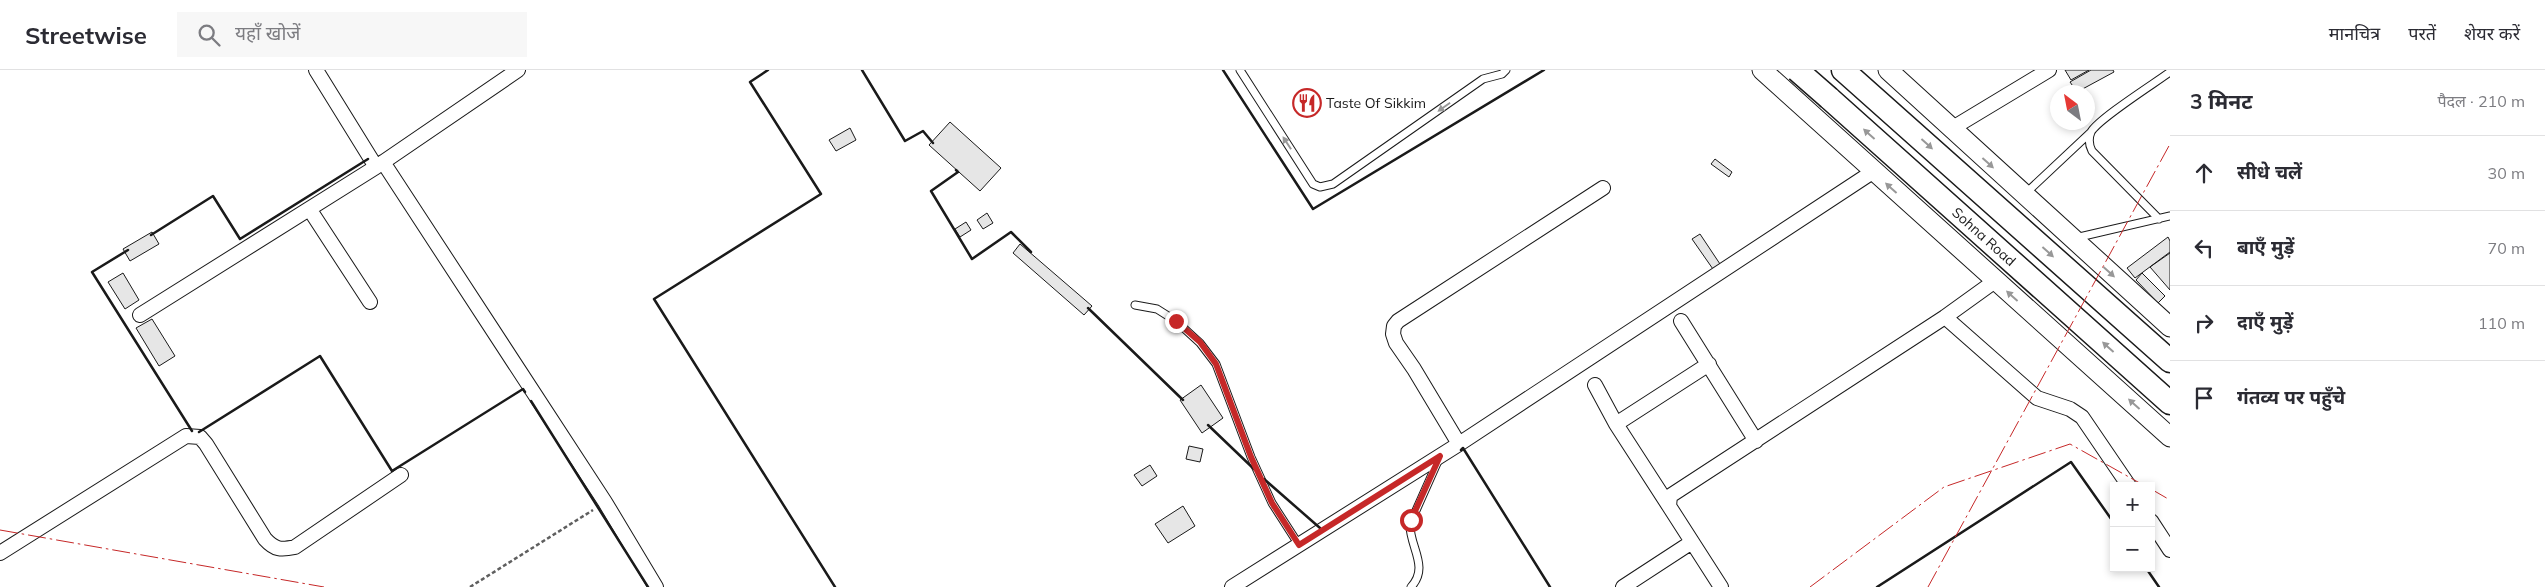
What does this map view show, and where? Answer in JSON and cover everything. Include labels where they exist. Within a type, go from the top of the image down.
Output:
[{"type":"highway","name":"Sohna Road","points":[[1797,70],[2170,403]]},
{"type":"highway","points":[[1847,74],[2170,361]]},
{"type":"main road","points":[[1762,70],[2170,437]]},
{"type":"main road","points":[[1795,100],[1796,86],[1808,70]]},
{"type":"main road","points":[[1888,70],[2170,327]]},
{"type":"street","points":[[316,70],[605,502],[656,587]]},
{"type":"street","points":[[140,315],[380,165],[518,70]]},
{"type":"street","points":[[1951,129],[2049,70]]},
{"type":"street","points":[[1232,587],[1459,444],[1874,172]]},
{"type":"street","points":[[1459,444],[1414,369],[1396,343],[1393,334],[1394,326],[1398,320],[1603,188]]},
{"type":"street","points":[[310,210],[370,302]]},
{"type":"street","points":[[1669,506],[1670,496],[1674,493],[1945,317],[1995,281]]},
{"type":"street","points":[[1945,317],[2037,398],[2070,409],[2082,417],[2126,482]]},
{"type":"street","points":[[1681,320],[1756,441]]},
{"type":"street","points":[[1616,424],[1709,364]]},
{"type":"street","points":[[1594,385],[1616,424],[1721,587]]},
{"type":"street","points":[[0,553],[186,436],[200,436],[265,539],[273,548],[280,550],[295,547],[401,474]]},
{"type":"street","points":[[2155,527],[2170,550]]},
{"type":"street","points":[[1623,587],[1692,542]]},
{"type":"lane","points":[[1240,70],[1313,184],[1320,188],[1333,184],[1484,78],[1502,74],[1506,70]]},
{"type":"lane","points":[[1484,78],[1485,70]]},
{"type":"lane","points":[[2024,195],[2092,131],[2124,104],[2170,72]]},
{"type":"lane","points":[[2092,131],[2088,142],[2092,152],[2159,219]]},
{"type":"lane","points":[[2072,239],[2170,216]]},
{"type":"lane","points":[[1135,305],[1157,309],[1176,321],[1200,342],[1216,364],[1251,457],[1272,503],[1299,545]]},
{"type":"lane","points":[[1411,587],[1418,576],[1420,567],[1409,532],[1410,524],[1440,456]]},
{"type":"path","points":[[470,587],[605,502]]},
{"type":"building","points":[[2065,70],[2089,70],[2071,80]]},
{"type":"building","points":[[2091,70],[2113,70],[2114,72],[2090,85],[2072,85],[2070,82]]},
{"type":"building","points":[[950,122],[1001,168],[980,191],[929,145]]},
{"type":"building","points":[[850,128],[856,140],[836,151],[829,140]]},
{"type":"building","points":[[1715,159],[1732,172],[1729,177],[1711,164]]},
{"type":"building","points":[[987,213],[993,223],[983,229],[977,220]]},
{"type":"building","points":[[966,222],[971,230],[960,237],[955,229]]},
{"type":"building","points":[[152,232],[159,244],[130,261],[123,249]]},
{"type":"building","points":[[1700,234],[1722,267],[1715,272],[1692,239]]},
{"type":"building","points":[[2168,237],[2170,252],[2135,278],[2127,268]]},
{"type":"building","points":[[1020,244],[1092,306],[1084,315],[1013,253]]},
{"type":"building","points":[[2170,253],[2170,290],[2150,267]]},
{"type":"building","points":[[123,273],[139,300],[125,309],[108,282]]},
{"type":"building","points":[[2142,273],[2165,296],[2158,303],[2136,280]]},
{"type":"building","points":[[152,319],[175,356],[159,366],[136,328]]},
{"type":"building","points":[[1201,385],[1223,418],[1202,433],[1180,400]]},
{"type":"building","points":[[1189,446],[1203,449],[1200,462],[1186,459]]},
{"type":"building","points":[[1150,465],[1157,476],[1142,486],[1134,475]]},
{"type":"building","points":[[1183,506],[1195,526],[1168,543],[1155,524]]},
{"type":"wall","points":[[768,70],[750,82],[821,194],[654,299],[835,587]]},
{"type":"wall","points":[[862,70],[905,141],[923,131],[933,143]]},
{"type":"wall","points":[[1223,70],[1313,209],[1544,70]]},
{"type":"wall","points":[[151,235],[213,196],[240,239],[368,159]]},
{"type":"wall","points":[[956,170],[958,172],[931,191],[972,259],[1011,232],[1031,252]]},
{"type":"wall","points":[[128,250],[92,272],[192,431]]},
{"type":"wall","points":[[1088,308],[1183,400]]},
{"type":"wall","points":[[199,432],[320,356],[392,471],[523,389],[525,392]]},
{"type":"wall","points":[[531,401],[648,587]]},
{"type":"wall","points":[[1208,425],[1255,470]]},
{"type":"wall","points":[[1461,450],[1463,448],[1550,587]]},
{"type":"wall","points":[[1877,587],[2071,462],[2110,517]]},
{"type":"wall","points":[[1264,479],[1320,528]]},
{"type":"wall","points":[[2149,572],[2159,587]]},
{"type":"power","points":[[1928,587],[2170,144]]},
{"type":"power","points":[[1810,587],[1944,487],[2070,444],[2138,482]]},
{"type":"power","points":[[2155,491],[2170,500]]},
{"type":"power","points":[[0,530],[324,587]]},
{"type":"place","name":"Taste Of Sikkim","points":[[1307,103]]},
{"type":"route","points":[[1176,321],[1200,342],[1216,364],[1251,457],[1272,503],[1299,545],[1440,456],[1411,520]]}]
